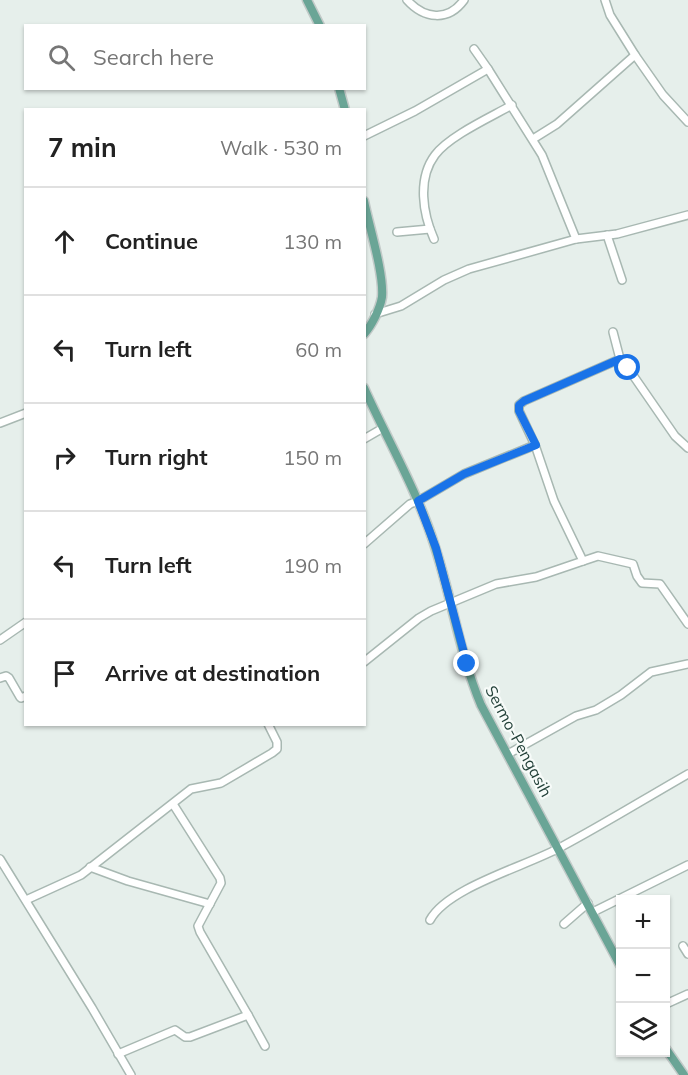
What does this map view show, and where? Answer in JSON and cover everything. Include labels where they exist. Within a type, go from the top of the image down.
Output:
[{"type":"main road","points":[[307,0],[319,24]]},
{"type":"main road","points":[[340,90],[344,108]]},
{"type":"main road","points":[[366,210],[382,295],[375,315],[366,331]]},
{"type":"main road","points":[[366,323],[375,315]]},
{"type":"main road","name":"Sermo-Pengasih","points":[[366,392],[418,501],[436,548],[472,684],[481,705],[616,956]]},
{"type":"main road","name":"Sermo-Pengasih","points":[[366,402],[381,424]]},
{"type":"main road","points":[[670,1055],[684,1075]]},
{"type":"street","points":[[407,0],[421,12],[444,15],[453,12],[464,0]]},
{"type":"street","points":[[605,0],[610,15],[635,55],[663,95],[688,122]]},
{"type":"street","points":[[474,49],[542,155],[576,239]]},
{"type":"street","points":[[533,139],[557,124],[635,55]]},
{"type":"street","points":[[366,135],[415,111],[488,69]]},
{"type":"street","points":[[434,239],[423,189],[435,155],[451,141],[512,105]]},
{"type":"street","points":[[375,315],[411,301],[455,274],[576,239],[659,224],[688,215]]},
{"type":"street","points":[[397,232],[430,229]]},
{"type":"street","points":[[607,235],[622,280]]},
{"type":"street","points":[[613,332],[620,359],[675,436],[688,448]]},
{"type":"street","points":[[583,561],[554,501],[536,445],[519,411],[519,405],[620,359]]},
{"type":"street","points":[[0,413],[3,422],[24,414]]},
{"type":"street","points":[[366,437],[381,424]]},
{"type":"street","points":[[366,542],[405,507],[464,474],[536,445]]},
{"type":"street","points":[[366,660],[419,618],[452,603],[496,584],[537,577],[598,556],[633,564],[642,582],[660,584],[688,624]]},
{"type":"street","points":[[0,640],[24,623]]},
{"type":"street","points":[[508,754],[576,716],[596,710],[621,695],[651,672],[688,664]]},
{"type":"street","points":[[0,678],[6,676],[20,697],[24,696]]},
{"type":"street","points":[[26,900],[81,875],[191,789],[226,780],[277,749],[277,742],[269,726]]},
{"type":"street","points":[[430,920],[435,911],[457,895],[559,848],[688,774]]},
{"type":"street","points":[[172,804],[220,878],[221,883],[198,926],[200,932],[265,1046]]},
{"type":"street","points":[[0,859],[131,1075]]},
{"type":"street","points":[[593,912],[688,865]]},
{"type":"street","points":[[90,867],[128,881],[210,904]]},
{"type":"street","points":[[564,924],[588,903]]},
{"type":"street","points":[[683,946],[688,954]]},
{"type":"street","points":[[668,1003],[688,994]]},
{"type":"street","points":[[118,1054],[175,1030],[185,1037],[190,1037],[248,1015]]},
{"type":"route","points":[[467,664],[436,548],[418,501],[464,474],[536,445],[519,411],[519,405],[524,401],[620,359],[628,368]]}]
